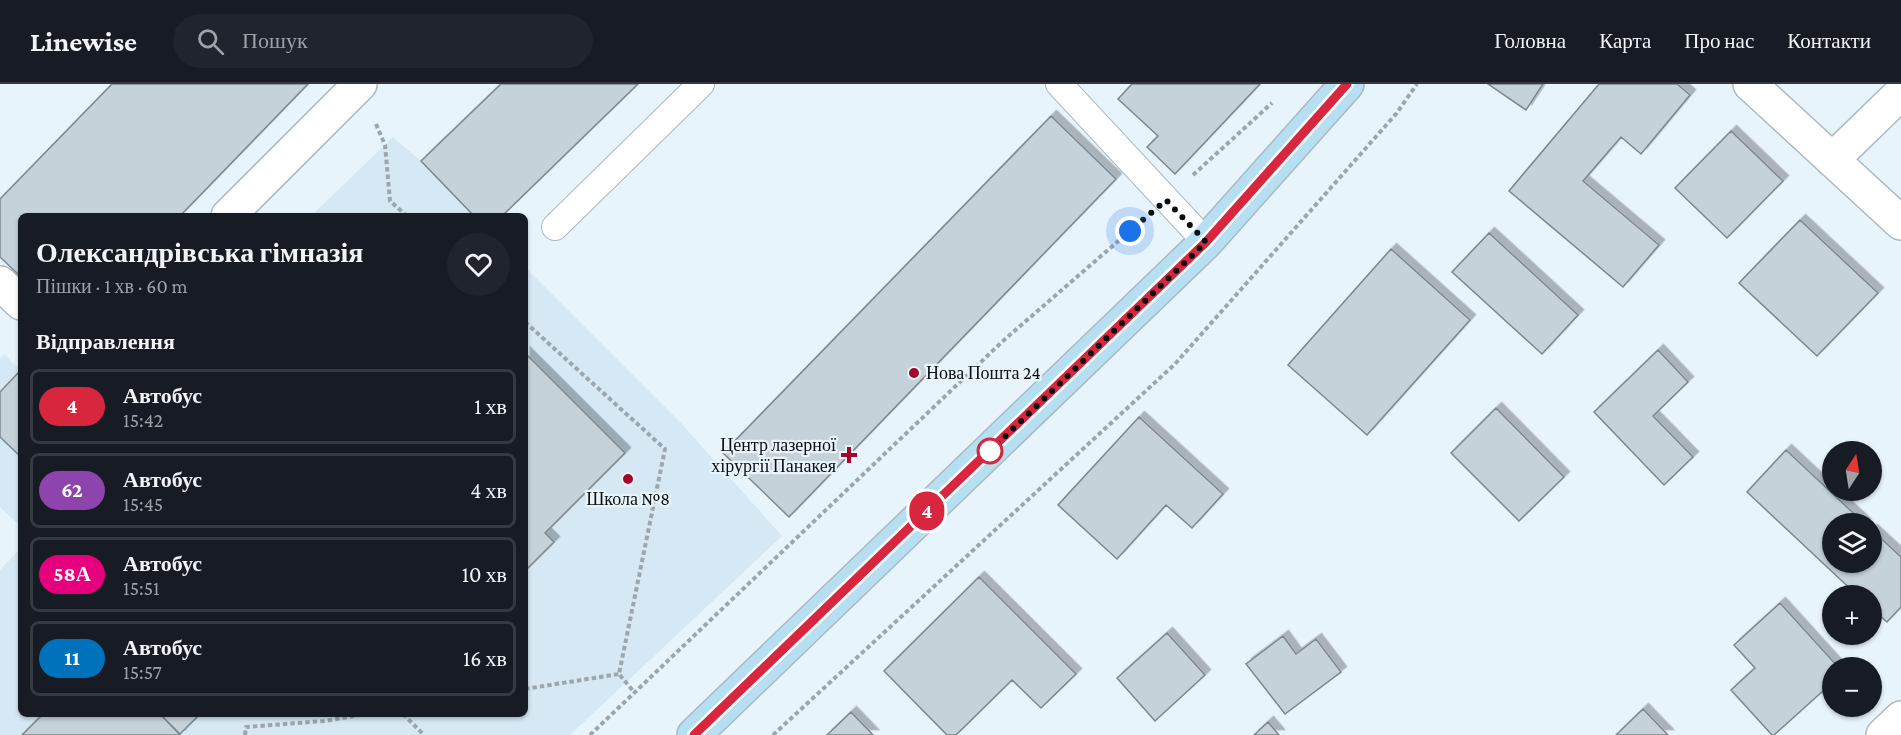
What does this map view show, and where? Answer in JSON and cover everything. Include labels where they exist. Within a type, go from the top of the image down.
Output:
[{"type":"main road","points":[[694,735],[1206,242],[1347,84]]},
{"type":"street","points":[[231,213],[360,84]]},
{"type":"street","points":[[1750,84],[1901,223]]},
{"type":"street","points":[[1832,160],[1901,93]]},
{"type":"street","points":[[0,283],[18,300]]},
{"type":"street","points":[[1882,735],[1901,718]]},
{"type":"lane","points":[[555,227],[701,84]]},
{"type":"lane","points":[[1059,84],[1206,242]]},
{"type":"path","points":[[360,84],[385,145],[390,201],[404,213]]},
{"type":"path","points":[[772,735],[1175,364],[1396,114],[1417,84]]},
{"type":"path","points":[[590,735],[1004,340],[1166,200],[1279,96]]},
{"type":"path","points":[[528,325],[665,449],[619,674]]},
{"type":"path","points":[[619,674],[634,692]]},
{"type":"path","points":[[528,689],[619,674]]},
{"type":"path","points":[[245,735],[246,727],[349,717]]},
{"type":"path","points":[[406,717],[424,735]]},
{"type":"shaded area","points":[[393,137],[421,161],[471,213],[314,213]]},
{"type":"shaded area","name":"Школа №8","points":[[528,270],[680,422],[782,536],[570,735],[0,735],[0,570],[18,551],[18,717],[528,717]]},
{"type":"shaded area","points":[[4,354],[18,368],[18,524],[0,507],[0,359]]},
{"type":"building","points":[[112,84],[308,84],[183,213],[18,213],[18,274],[0,257],[0,199]]},
{"type":"building","points":[[501,84],[638,84],[505,213],[471,213],[421,161]]},
{"type":"building","points":[[1132,84],[1260,84],[1175,174],[1147,147],[1158,136],[1118,99]]},
{"type":"building","points":[[1488,84],[1543,84],[1526,110]]},
{"type":"building","points":[[1599,84],[1677,84],[1690,95],[1641,154],[1621,137],[1583,181],[1659,245],[1623,287],[1509,191]]},
{"type":"building","points":[[1051,116],[1116,179],[789,517],[723,453]]},
{"type":"building","points":[[1731,131],[1783,181],[1727,238],[1675,188]]},
{"type":"building","points":[[1800,220],[1878,293],[1817,356],[1739,283]]},
{"type":"building","points":[[1489,233],[1578,315],[1542,354],[1452,272]]},
{"type":"building","points":[[1391,249],[1470,320],[1367,435],[1288,365]]},
{"type":"building","points":[[1658,350],[1688,382],[1653,416],[1693,457],[1664,485],[1594,412]]},
{"type":"building","points":[[528,356],[625,453],[545,533],[554,542],[528,568]]},
{"type":"building","points":[[18,373],[18,454],[0,437],[0,392]]},
{"type":"building","points":[[1496,408],[1564,477],[1519,521],[1451,453]]},
{"type":"building","points":[[1139,417],[1223,494],[1192,528],[1166,505],[1117,559],[1058,505]]},
{"type":"building","points":[[1786,450],[1822,484],[1822,501],[1840,501],[1853,513],[1822,513],[1822,562],[1747,492]]},
{"type":"building","points":[[1882,539],[1901,557],[1901,607],[1887,622],[1882,618],[1882,585],[1846,585],[1833,573],[1882,573]]},
{"type":"building","points":[[979,577],[1076,674],[1041,708],[1012,680],[956,735],[947,735],[884,671]]},
{"type":"building","points":[[1780,603],[1829,657],[1822,657],[1822,692],[1772,735],[1731,690],[1755,668],[1734,645]]},
{"type":"building","points":[[1167,633],[1205,675],[1155,721],[1117,678]]},
{"type":"building","points":[[1283,636],[1296,654],[1316,639],[1341,672],[1285,714],[1246,664]]},
{"type":"building","points":[[1643,709],[1668,735],[1616,735]]},
{"type":"building","points":[[851,712],[873,735],[827,735]]},
{"type":"building","points":[[40,717],[163,717],[180,735],[22,735]]},
{"type":"building","points":[[163,717],[197,717],[180,734]]},
{"type":"building","points":[[1268,722],[1279,735],[1254,735]]},
{"type":"bus line","name":"4","points":[[694,735],[1206,242],[1347,84]]},
{"type":"place","name":"Нова Пошта 24","points":[[914,373]]},
{"type":"place","name":"Центр лазерної хірургії Панакея","points":[[849,455]]},
{"type":"place","name":"Школа №8","points":[[628,479]]},
{"type":"route","points":[[990,451],[1206,242],[1166,200],[1130,231]]}]
